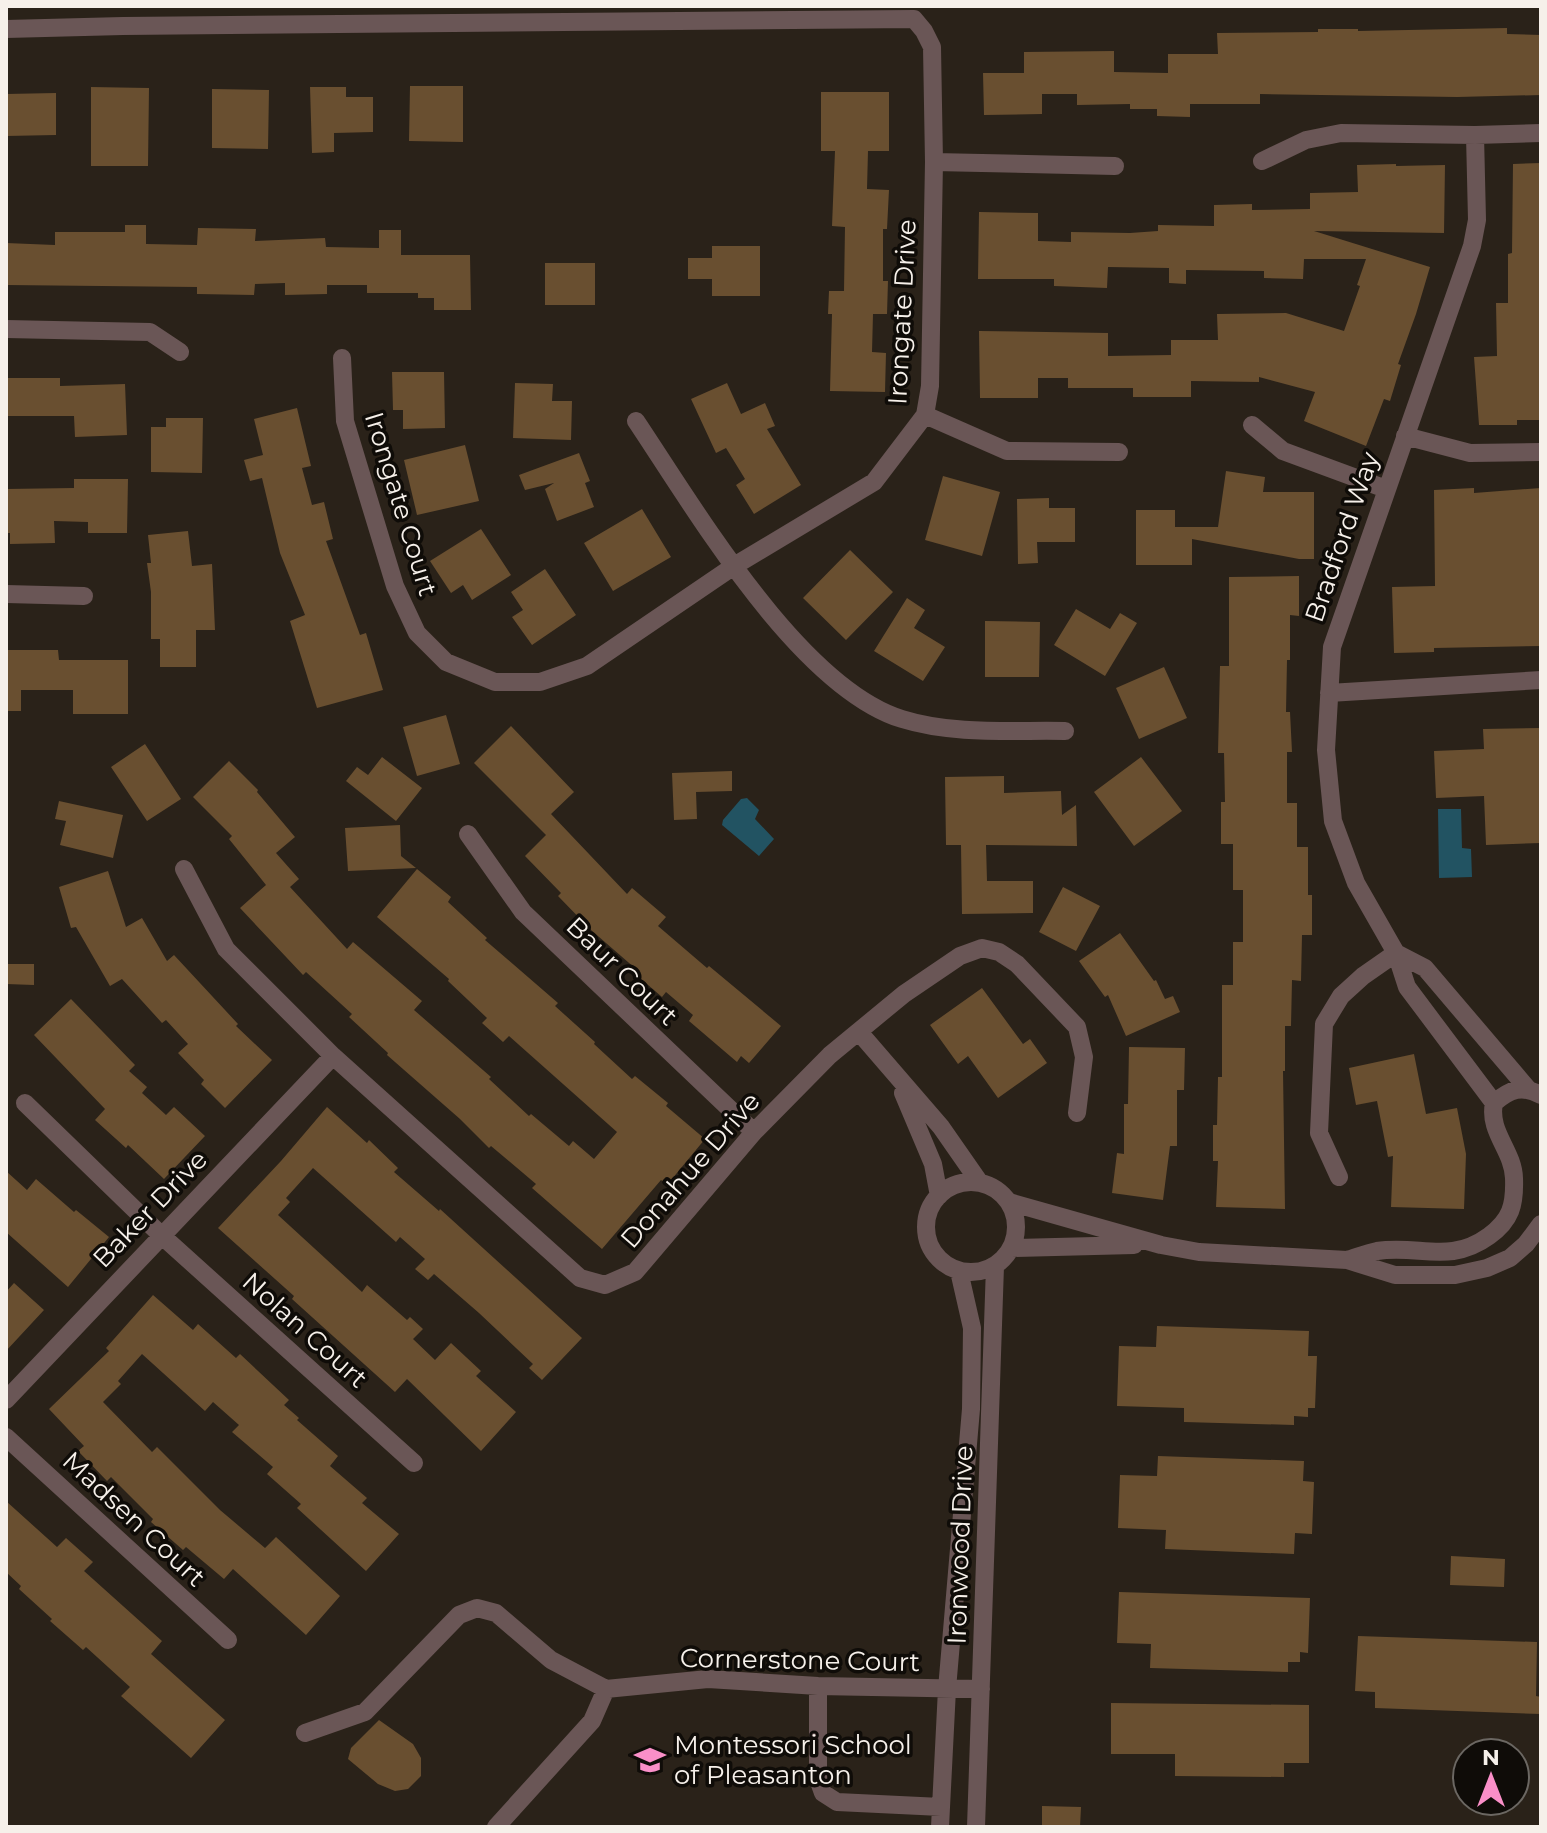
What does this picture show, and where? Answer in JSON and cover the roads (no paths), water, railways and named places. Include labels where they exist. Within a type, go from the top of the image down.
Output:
[{"type":"street","points":[[123,6],[123,26]]},
{"type":"street","points":[[6,29],[506,14]]},
{"type":"street","name":"Irongate Drive","points":[[506,14],[914,19],[932,47],[934,162],[930,386],[925,415],[874,482],[734,566]]},
{"type":"street","points":[[1262,161],[1306,140],[1341,133],[1541,133]]},
{"type":"street","name":"Bradford Way","points":[[1347,1260],[1378,1251],[1449,1253],[1474,1247],[1506,1224],[1512,1207],[1514,1177],[1510,1155],[1494,1125],[1494,1103],[1407,987],[1396,953],[1356,883],[1333,821],[1326,750],[1332,647],[1472,246],[1477,220],[1475,135]]},
{"type":"street","points":[[934,162],[1115,166]]},
{"type":"street","points":[[6,329],[150,332],[180,352]]},
{"type":"street","name":"Irongate Court","points":[[342,358],[345,421],[395,586],[417,633],[446,662],[495,682],[540,682],[587,666],[734,566]]},
{"type":"street","points":[[925,415],[1007,451],[1119,452]]},
{"type":"street","points":[[636,421],[734,566],[793,641],[855,696],[900,719],[937,727],[1065,731]]},
{"type":"street","points":[[1252,425],[1283,451],[1386,489]]},
{"type":"street","points":[[1405,436],[1470,453],[1541,452]]},
{"type":"street","points":[[6,594],[84,596]]},
{"type":"street","points":[[1329,693],[1541,680]]},
{"type":"street","name":"Baur Court","points":[[468,834],[523,912],[754,1132]]},
{"type":"street","name":"Donahue Drive","points":[[184,869],[226,949],[333,1056],[580,1278],[605,1285],[635,1272],[754,1132],[830,1055],[904,994],[960,956],[982,948],[999,952],[1017,964],[1077,1027],[1084,1057],[1077,1113]]},
{"type":"street","points":[[1339,1177],[1319,1133],[1324,1024],[1341,996],[1396,953]]},
{"type":"street","name":"Bradford Way","points":[[1396,953],[1425,968],[1535,1092]]},
{"type":"street","points":[[859,1032],[941,1127],[980,1183],[1001,1193],[1009,1202],[1016,1223],[1012,1248],[995,1266],[984,1271],[959,1271],[938,1258],[927,1236],[928,1214],[939,1196],[957,1185],[980,1183]]},
{"type":"street","name":"Baker Drive","points":[[6,1400],[333,1056]]},
{"type":"street","points":[[897,1079],[933,1164],[939,1196]]},
{"type":"street","name":"Bradford Way","points":[[1494,1103],[1515,1089],[1535,1092]]},
{"type":"street","name":"Nolan Court","points":[[25,1103],[161,1235],[414,1463]]},
{"type":"street","name":"Bradford Way","points":[[1009,1202],[1161,1245],[1199,1252],[1347,1260],[1395,1275],[1455,1275],[1487,1268],[1510,1258],[1541,1224]]},
{"type":"street","name":"Bradford Way","points":[[1012,1248],[1161,1245]]},
{"type":"street","name":"Ironwood Drive","points":[[976,1827],[995,1266]]},
{"type":"street","name":"Ironwood Drive","points":[[940,1827],[947,1689],[971,1409],[972,1328],[959,1271]]},
{"type":"street","name":"Madsen Court","points":[[6,1437],[228,1640]]},
{"type":"street","points":[[305,1733],[365,1712],[459,1615],[477,1608],[496,1613],[551,1660],[606,1689],[592,1721],[496,1827]]},
{"type":"street","name":"Cornerstone Court","points":[[606,1689],[708,1679],[818,1686],[981,1689]]},
{"type":"street","points":[[818,1686],[818,1779],[823,1793],[837,1802],[941,1807]]},
{"type":"water","points":[[747,798],[759,810],[755,819],[774,839],[759,856],[722,825],[741,799]]},
{"type":"water","points":[[1438,809],[1461,809],[1462,848],[1471,849],[1472,877],[1439,878]]},
{"type":"place","name":"Montessori School of Pleasanton","points":[[650,1760]]}]
